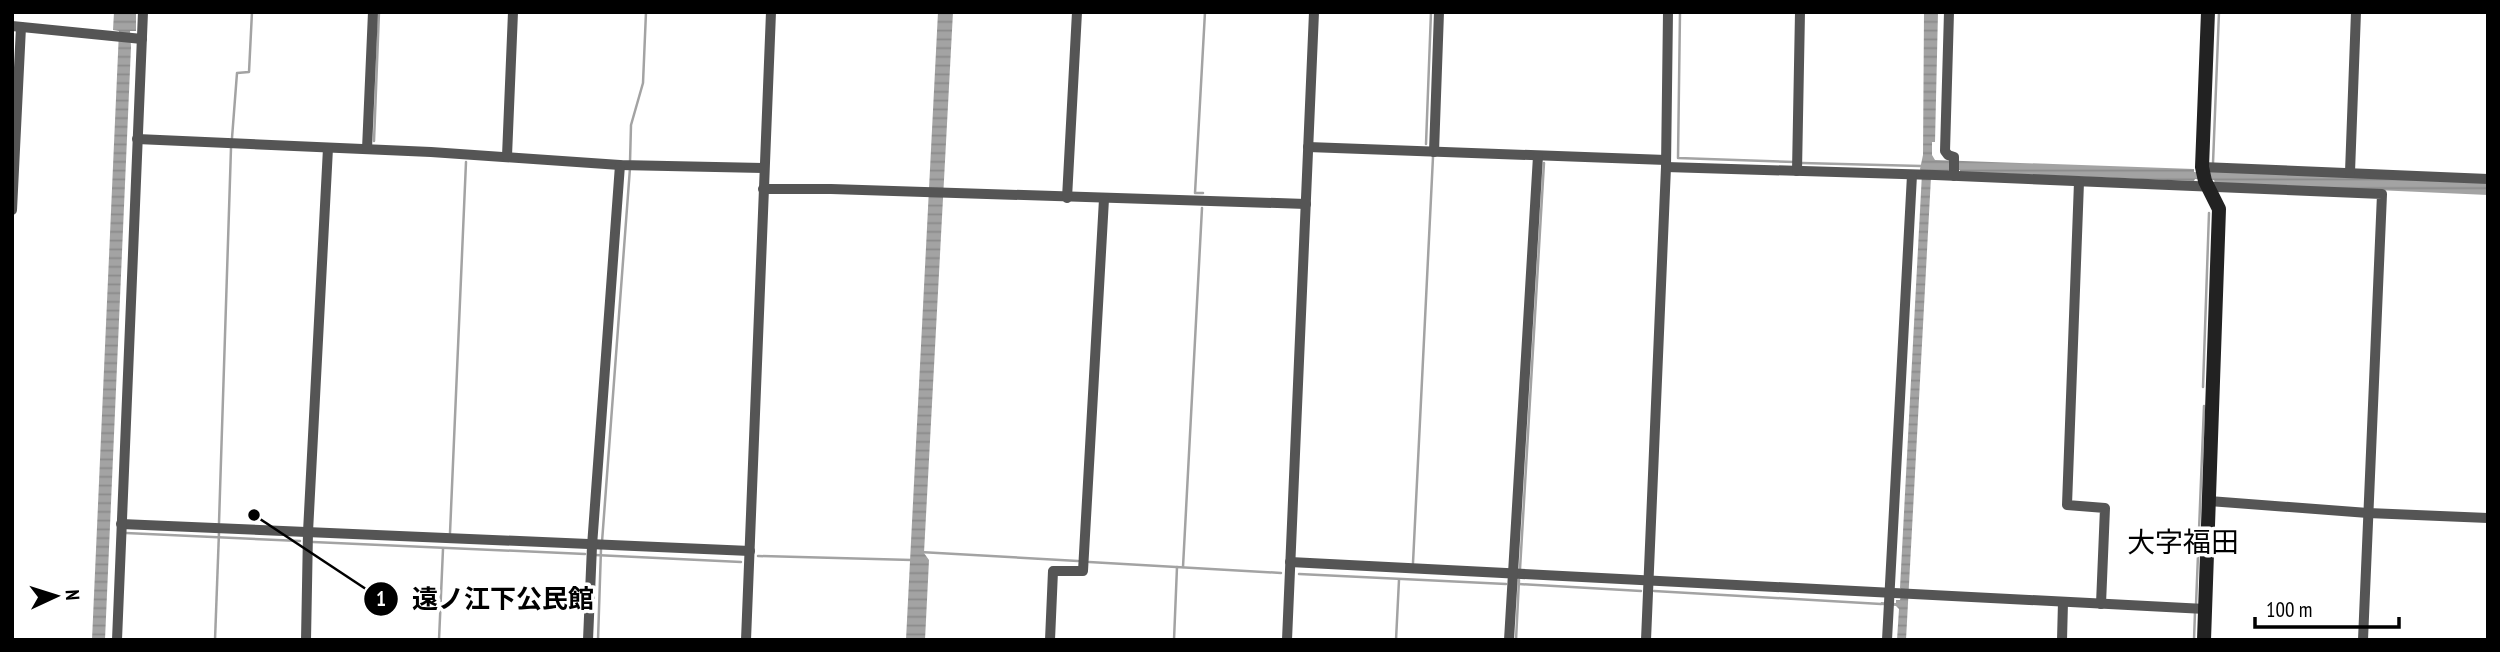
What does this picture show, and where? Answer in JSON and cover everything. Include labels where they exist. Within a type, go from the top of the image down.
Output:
[{"type":"street","points":[[117,640],[137,139],[137,39],[143,12]]},
{"type":"street","points":[[367,149],[373,12]]},
{"type":"street","points":[[507,156],[513,12]]},
{"type":"street","points":[[746,640],[771,12]]},
{"type":"street","points":[[1067,198],[1077,12]]},
{"type":"street","points":[[1287,640],[1314,12]]},
{"type":"street","points":[[1434,152],[1439,12]]},
{"type":"street","points":[[1646,640],[1666,164],[1668,12]]},
{"type":"street","points":[[1797,165],[1801,12]]},
{"type":"street","points":[[1950,12],[1945,151],[1954,157],[1954,176]]},
{"type":"street","points":[[2204,640],[2198,609],[2209,501],[2219,209],[2207,173],[2208,12]]},
{"type":"street","points":[[2350,172],[2356,12]]},
{"type":"street","points":[[12,210],[16,27],[137,39]]},
{"type":"street","points":[[137,139],[507,156],[626,166],[709,165],[763,168]]},
{"type":"street","points":[[1308,147],[1666,164],[1797,165],[1914,175],[2079,182],[2207,173],[2350,172],[2488,179]]},
{"type":"street","points":[[306,640],[308,532],[328,148]]},
{"type":"street","points":[[1509,640],[1538,156]]},
{"type":"street","points":[[588,640],[598,546],[626,166]]},
{"type":"street","points":[[2207,173],[2382,194],[2363,640]]},
{"type":"street","points":[[1887,640],[1914,175]]},
{"type":"street","points":[[2079,182],[2067,505],[2105,508],[2101,604]]},
{"type":"street","points":[[763,189],[1306,204]]},
{"type":"street","points":[[1050,640],[1053,571],[1083,571],[1104,199]]},
{"type":"street","points":[[2209,501],[2368,513],[2488,518]]},
{"type":"street","points":[[121,524],[750,551]]},
{"type":"street","points":[[1290,562],[1648,581],[1891,599],[1912,594],[2198,609]]},
{"type":"street","points":[[2062,640],[2063,602]]},
{"type":"shaded area","points":[[114,12],[136,12],[136,31],[130,31],[105,640],[92,640],[119,31],[113,30]]},
{"type":"shaded area","points":[[938,12],[953,12],[924,553],[929,560],[925,640],[906,640]]},
{"type":"shaded area","points":[[1924,12],[1938,12],[1935,142],[1932,142],[1932,155],[1935,160],[2488,183],[2488,195],[2215,183],[2214,180],[2195,179],[1960,170],[1951,170],[1931,177],[1906,640],[1897,640],[1899,609],[1896,606],[1880,605],[1881,602],[1896,603],[1896,600],[1900,600],[1902,590],[1922,173],[1920,169],[1923,155]]},
{"type":"waterway","points":[[232,138],[237,73],[249,72],[252,12]]},
{"type":"waterway","points":[[374,141],[379,12]]},
{"type":"waterway","points":[[630,162],[631,125],[643,83],[646,12]]},
{"type":"waterway","points":[[1203,193],[1195,193],[1205,12]]},
{"type":"waterway","points":[[1426,144],[1431,12]]},
{"type":"waterway","points":[[1680,12],[1678,158],[1795,162]]},
{"type":"waterway","points":[[2213,163],[2219,12]]},
{"type":"waterway","points":[[219,523],[231,148]]},
{"type":"waterway","points":[[1413,563],[1433,157]]},
{"type":"waterway","points":[[450,533],[466,162]]},
{"type":"waterway","points":[[1520,569],[1544,163]]},
{"type":"waterway","points":[[1802,163],[1921,166]]},
{"type":"waterway","points":[[602,542],[630,168]]},
{"type":"waterway","points":[[1183,567],[1202,208]]},
{"type":"waterway","points":[[2203,387],[2209,213]]},
{"type":"waterway","points":[[2196,605],[2204,406]]},
{"type":"waterway","points":[[215,640],[219,532]]},
{"type":"waterway","points":[[126,533],[300,541]]},
{"type":"waterway","points":[[313,542],[585,554]]},
{"type":"waterway","points":[[439,640],[443,549]]},
{"type":"waterway","points":[[598,640],[601,549]]},
{"type":"waterway","points":[[920,552],[1078,561]]},
{"type":"waterway","points":[[595,555],[741,562]]},
{"type":"waterway","points":[[758,556],[912,560]]},
{"type":"waterway","points":[[1089,562],[1281,573]]},
{"type":"waterway","points":[[1174,640],[1177,567]]},
{"type":"waterway","points":[[1299,574],[1506,584]]},
{"type":"waterway","points":[[1396,640],[1399,580]]},
{"type":"waterway","points":[[1516,640],[1519,580]]},
{"type":"waterway","points":[[1519,584],[1641,591]]},
{"type":"waterway","points":[[1654,591],[1881,604]]},
{"type":"waterway","points":[[2194,640],[2195,612]]},
{"type":"place","name":"遠ノ江下公民館","points":[[254,515]]},
{"type":"district","name":"大字福田","points":[[2183,542]]}]
